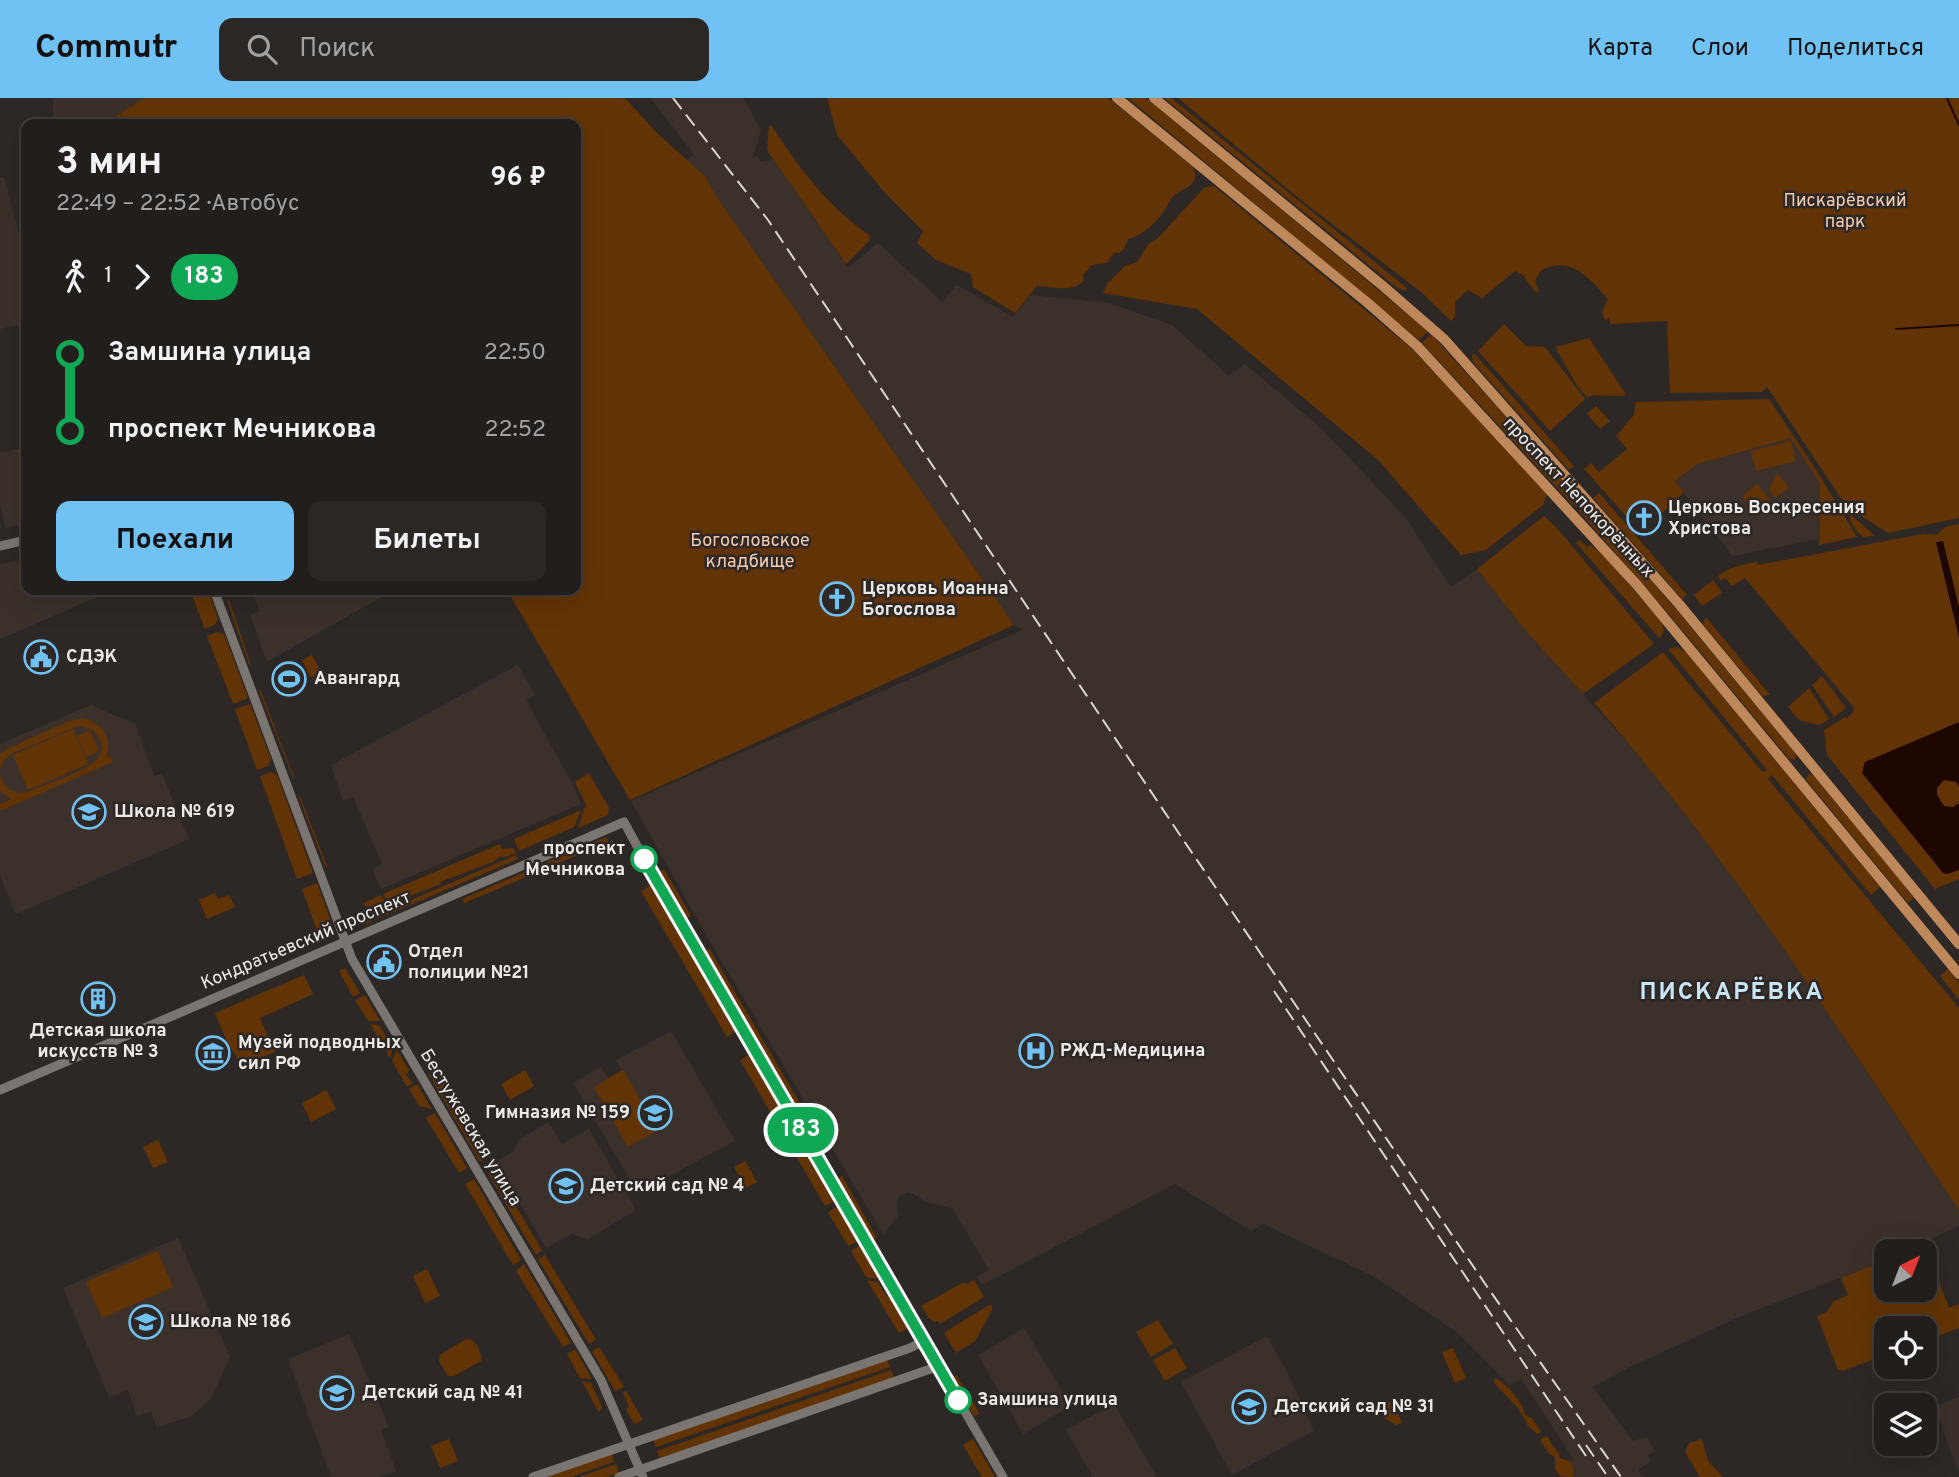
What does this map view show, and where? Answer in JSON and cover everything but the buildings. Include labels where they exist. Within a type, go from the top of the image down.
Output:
[{"type":"main road","name":"проспект Непокорённых","points":[[1117,98],[1417,346],[1637,584],[1959,974]]},
{"type":"main road","name":"проспект Непокорённых","points":[[1154,98],[1444,339],[1651,572],[1959,944]]},
{"type":"main road","points":[[1794,774],[1809,761]]},
{"type":"street","points":[[0,546],[21,541]]},
{"type":"street","name":"Бестужевская улица","points":[[216,595],[345,941],[366,983],[601,1380],[641,1473]]},
{"type":"street","name":"Кондратьевский проспект","points":[[0,1090],[624,822],[655,880],[924,1341]]},
{"type":"street","points":[[533,1477],[924,1341],[1003,1477]]},
{"type":"street","points":[[619,1477],[641,1473],[939,1366]]},
{"type":"shaded area","points":[[53,98],[144,98],[112,119],[53,119]]},
{"type":"shaded area","points":[[650,98],[743,98],[761,130],[752,159],[757,156],[761,162],[773,159],[848,268],[878,243],[942,302],[957,285],[1013,317],[1031,295],[1109,303],[1172,325],[1229,376],[1245,364],[1320,427],[1405,517],[1451,587],[1477,569],[1526,631],[1642,759],[1711,846],[1779,940],[1959,1210],[1959,1225],[1931,1239],[1874,1239],[1874,1265],[1739,1317],[1593,1387],[1633,1441],[1647,1437],[1654,1451],[1648,1456],[1651,1461],[1638,1470],[1643,1477],[1564,1477],[1558,1468],[1573,1458],[1521,1379],[1510,1385],[1458,1333],[1373,1276],[1263,1224],[1251,1231],[1175,1184],[982,1285],[977,1277],[989,1270],[953,1209],[907,1193],[900,1196],[896,1202],[898,1216],[883,1234],[708,938],[631,801],[1022,630],[1014,625],[716,196],[705,176],[687,160],[694,154]]},
{"type":"shaded area","points":[[4,177],[21,242],[21,324],[0,329],[0,178]]},
{"type":"shaded area","points":[[1791,438],[1820,484],[1818,539],[1733,556],[1675,482],[1696,464]]},
{"type":"shaded area","points":[[21,448],[21,524],[6,528],[0,507],[0,453]]},
{"type":"shaded area","points":[[1943,541],[1959,607],[1959,638],[1936,542]]},
{"type":"shaded area","points":[[21,560],[21,595],[102,595],[0,639],[0,564]]},
{"type":"shaded area","points":[[254,595],[385,595],[267,662],[250,615],[260,611]]},
{"type":"shaded area","points":[[518,665],[535,695],[527,700],[581,804],[381,889],[372,870],[382,864],[353,797],[343,801],[331,765]]},
{"type":"shaded area","name":"Школа № 619","points":[[91,705],[135,724],[154,776],[162,774],[189,839],[16,914],[0,876],[0,744]]},
{"type":"shaded area","points":[[1959,722],[1959,787],[1956,782],[1944,780],[1937,788],[1937,795],[1944,806],[1953,807],[1959,803],[1959,870],[1947,874],[1943,873],[1862,773],[1865,762]]},
{"type":"shaded area","name":"Гимназия № 159","points":[[671,1031],[735,1141],[638,1193],[573,1083],[601,1067],[608,1078],[621,1070],[616,1060]]},
{"type":"shaded area","name":"Детский сад № 4","points":[[548,1122],[562,1144],[589,1129],[636,1210],[588,1239],[572,1234],[546,1248],[496,1162],[514,1151],[520,1139]]},
{"type":"shaded area","name":"Школа № 186","points":[[178,1238],[230,1357],[211,1399],[192,1416],[157,1427],[151,1412],[137,1416],[128,1390],[109,1397],[63,1288]]},
{"type":"shaded area","points":[[1024,1328],[1071,1406],[1023,1434],[978,1355]]},
{"type":"shaded area","name":"Детский сад № 41","points":[[349,1334],[389,1427],[381,1430],[396,1471],[378,1477],[331,1477],[288,1359]]},
{"type":"shaded area","name":"Детский сад № 31","points":[[1267,1336],[1314,1431],[1232,1475],[1181,1382]]},
{"type":"shaded area","points":[[1959,1397],[1959,1472],[1937,1415],[1940,1404]]},
{"type":"shaded area","points":[[1114,1404],[1157,1477],[1093,1477],[1066,1430]]},
{"type":"green space","name":"Богословское кладбище","points":[[144,98],[625,98],[657,133],[705,176],[716,196],[1014,625],[630,800],[510,595],[581,595],[581,119],[112,119]]},
{"type":"green space","points":[[827,98],[1108,98],[1192,166],[1195,177],[1190,186],[1173,197],[1150,227],[1128,239],[1124,249],[1114,253],[1107,263],[1092,265],[1083,275],[1084,280],[1080,284],[1062,288],[1037,286],[1015,313],[973,287],[971,274],[936,260],[917,243],[923,231],[886,194],[837,135]]},
{"type":"green space","points":[[1128,98],[1146,98],[1428,331],[1419,340]]},
{"type":"green space","points":[[1164,98],[1171,98],[1407,288],[1405,291],[1397,288]]},
{"type":"green space","name":"Пискарёвский парк","points":[[1178,98],[1959,98],[1959,518],[1888,533],[1852,510],[1840,497],[1767,387],[1762,392],[1670,393],[1667,321],[1610,324],[1610,317],[1605,321],[1602,312],[1608,299],[1575,269],[1558,265],[1544,269],[1535,282],[1539,290],[1536,293],[1523,275],[1515,271],[1482,298],[1468,290],[1455,302],[1455,317],[1451,321],[1421,292],[1301,200]]},
{"type":"green space","points":[[771,125],[792,157],[827,199],[869,235],[870,240],[846,264],[767,150]]},
{"type":"green space","points":[[1214,186],[1411,348],[1544,489],[1547,495],[1543,505],[1486,550],[1461,555],[1378,460],[1197,309],[1103,293],[1108,283],[1125,266],[1137,262],[1149,243],[1157,239],[1205,187]]},
{"type":"green space","points":[[1504,324],[1526,346],[1545,347],[1585,399],[1550,431],[1478,351]]},
{"type":"green space","points":[[1431,334],[1582,501],[1575,507],[1422,343]]},
{"type":"green space","points":[[1589,338],[1625,393],[1624,396],[1592,395],[1588,398],[1578,387],[1555,347]]},
{"type":"green space","points":[[1474,353],[1574,466],[1569,470],[1473,362]]},
{"type":"green space","points":[[1769,399],[1857,537],[1819,545],[1820,484],[1791,438],[1697,464],[1675,481],[1684,492],[1641,533],[1584,469],[1591,463],[1599,472],[1627,449],[1616,436],[1634,415],[1636,402]]},
{"type":"green space","points":[[1596,406],[1610,421],[1600,429],[1587,414]]},
{"type":"green space","points":[[1791,441],[1796,461],[1756,471],[1751,451]]},
{"type":"green space","points":[[1777,473],[1789,488],[1775,498],[1769,490]]},
{"type":"green space","points":[[1757,484],[1770,500],[1754,512],[1742,496]]},
{"type":"green space","points":[[1599,493],[1687,595],[1682,599],[1593,498]]},
{"type":"green space","points":[[1585,505],[1796,754],[1795,760],[1789,759],[1669,614],[1578,510]]},
{"type":"green space","points":[[1850,514],[1875,536],[1863,537],[1852,523]]},
{"type":"green space","points":[[1544,516],[1654,644],[1583,694],[1526,631],[1477,569]]},
{"type":"green space","points":[[1959,524],[1959,879],[1935,889],[1827,755],[1824,730],[1845,717],[1847,719],[1855,709],[1745,578],[1732,586],[1725,578],[1721,581],[1718,576],[1746,564],[1757,562],[1758,565],[1923,534],[1937,535],[1945,527]]},
{"type":"green space","points":[[1580,540],[1587,547],[1590,545],[1602,553],[1662,623],[1664,631],[1660,639],[1576,543]]},
{"type":"green space","points":[[1713,580],[1722,593],[1702,606],[1694,595]]},
{"type":"green space","points":[[192,595],[210,595],[218,619],[215,625],[205,629]]},
{"type":"green space","points":[[229,600],[251,665],[249,664]]},
{"type":"green space","points":[[1706,617],[1770,695],[1762,696],[1703,624]]},
{"type":"green space","points":[[217,632],[224,634],[248,698],[233,704],[207,636]]},
{"type":"green space","points":[[1677,647],[1686,652],[1880,887],[1871,895],[1772,775],[1768,779],[1959,1008],[1959,1210],[1740,887],[1645,763],[1594,703],[1663,652],[1760,769],[1763,772],[1767,770],[1668,649]]},
{"type":"green space","points":[[312,655],[321,672],[311,678],[302,660]]},
{"type":"green space","points":[[1822,676],[1846,708],[1834,717],[1812,685]]},
{"type":"green space","points":[[1809,688],[1829,719],[1820,725],[1799,720],[1788,707]]},
{"type":"green space","points":[[260,689],[294,777],[294,780],[259,691]]},
{"type":"green space","points":[[250,704],[271,759],[268,766],[257,770],[235,709]]},
{"type":"green space","points":[[83,718],[96,724],[104,732],[108,744],[106,758],[110,756],[113,762],[0,811],[0,804],[11,799],[0,791],[0,775],[10,790],[28,792],[90,765],[99,757],[101,746],[99,737],[94,732],[78,726],[11,754],[0,769],[0,754],[69,721]]},
{"type":"green space","points":[[73,729],[88,764],[28,790],[13,755]]},
{"type":"green space","points":[[90,730],[99,751],[86,757],[77,736]]},
{"type":"green space","points":[[271,772],[277,775],[313,873],[297,879],[260,776]]},
{"type":"green space","points":[[589,773],[609,808],[608,815],[578,828],[584,808],[587,807],[575,782]]},
{"type":"green space","points":[[1809,774],[1813,775],[1914,897],[1908,903],[1807,781]]},
{"type":"green space","points":[[300,796],[327,866],[326,868],[299,798]]},
{"type":"green space","points":[[581,810],[574,827],[519,851],[514,839]]},
{"type":"green space","points":[[606,837],[609,842],[464,903],[462,899]]},
{"type":"green space","points":[[500,844],[502,849],[513,848],[516,853],[503,858],[501,856],[493,862],[440,882],[441,884],[390,906],[383,894]]},
{"type":"green space","points":[[516,855],[518,859],[363,925],[362,921]]},
{"type":"green space","points":[[664,869],[691,916],[686,919],[659,872]]},
{"type":"green space","points":[[317,883],[332,924],[327,926],[329,932],[319,936],[302,889]]},
{"type":"green space","points":[[651,885],[736,1031],[727,1037],[641,891]]},
{"type":"green space","points":[[215,893],[218,899],[229,895],[235,907],[207,919],[199,900]]},
{"type":"green space","points":[[381,895],[388,907],[377,911],[362,904]]},
{"type":"green space","points":[[709,948],[801,1105],[796,1108],[705,953]]},
{"type":"green space","points":[[345,968],[360,993],[353,997],[339,971]]},
{"type":"green space","points":[[1948,969],[1959,983],[1959,1000],[1940,976]]},
{"type":"green space","points":[[304,975],[313,994],[260,1018],[275,1052],[242,1065],[228,1044],[215,1013]]},
{"type":"green space","points":[[365,995],[380,1021],[368,1021],[355,1000]]},
{"type":"green space","points":[[370,1024],[379,1025],[393,1048],[390,1058]]},
{"type":"green space","points":[[397,1050],[409,1070],[406,1075],[413,1083],[407,1087],[392,1061]]},
{"type":"green space","points":[[750,1054],[835,1201],[825,1206],[740,1060]]},
{"type":"green space","points":[[525,1070],[534,1086],[510,1100],[501,1084]]},
{"type":"green space","points":[[623,1070],[658,1130],[628,1147],[594,1087]]},
{"type":"green space","points":[[436,1071],[487,1158],[480,1162],[429,1075]]},
{"type":"green space","points":[[417,1084],[432,1109],[419,1106],[409,1089]]},
{"type":"green space","points":[[326,1090],[336,1109],[311,1122],[302,1103]]},
{"type":"green space","points":[[435,1113],[467,1168],[459,1173],[426,1118]]},
{"type":"green space","points":[[158,1140],[168,1162],[153,1168],[143,1147]]},
{"type":"green space","points":[[745,1161],[757,1182],[746,1188],[734,1167]]},
{"type":"green space","points":[[493,1168],[542,1250],[536,1255],[487,1172]]},
{"type":"green space","points":[[842,1176],[877,1238],[872,1239],[837,1179]]},
{"type":"green space","points":[[474,1179],[521,1260],[513,1265],[465,1184]]},
{"type":"green space","points":[[838,1206],[858,1241],[848,1246],[828,1212]]},
{"type":"green space","points":[[860,1245],[879,1277],[876,1279],[866,1277],[851,1251]]},
{"type":"green space","points":[[157,1251],[173,1287],[102,1318],[86,1282]]},
{"type":"green space","points":[[545,1255],[596,1340],[589,1344],[538,1259]]},
{"type":"green space","points":[[524,1264],[571,1343],[563,1347],[516,1271]]},
{"type":"green space","points":[[1874,1265],[1874,1302],[1937,1302],[1937,1276],[1949,1308],[1959,1304],[1959,1328],[1937,1336],[1937,1316],[1874,1316],[1874,1359],[1838,1370],[1817,1316],[1827,1312],[1833,1302],[1848,1295],[1841,1278]]},
{"type":"green space","points":[[427,1269],[440,1296],[425,1303],[413,1276]]},
{"type":"green space","points":[[867,1280],[878,1282],[886,1295],[889,1294],[909,1328],[899,1333]]},
{"type":"green space","points":[[974,1280],[984,1297],[940,1324],[929,1318],[921,1306],[962,1283],[967,1284]]},
{"type":"green space","points":[[989,1305],[992,1310],[975,1341],[956,1353],[944,1333]]},
{"type":"green space","points":[[1158,1320],[1173,1344],[1151,1357],[1136,1332]]},
{"type":"green space","points":[[470,1339],[477,1346],[481,1361],[454,1376],[448,1376],[439,1361],[440,1355]]},
{"type":"green space","points":[[599,1347],[624,1387],[615,1391],[592,1351]]},
{"type":"green space","points":[[1175,1348],[1187,1368],[1165,1381],[1153,1360]]},
{"type":"green space","points":[[1453,1348],[1466,1378],[1455,1383],[1442,1352]]},
{"type":"green space","points":[[575,1349],[592,1379],[580,1378],[567,1354]]},
{"type":"green space","points":[[887,1359],[890,1367],[656,1447],[653,1440]]},
{"type":"green space","points":[[891,1370],[894,1378],[660,1458],[657,1451]]},
{"type":"green space","points":[[956,1375],[980,1414],[974,1416],[952,1377]]},
{"type":"green space","points":[[1495,1378],[1513,1393],[1525,1415],[1532,1418],[1541,1432],[1537,1434],[1528,1426],[1519,1409],[1494,1383]]},
{"type":"green space","points":[[582,1381],[591,1383],[602,1407],[599,1413]]},
{"type":"green space","points":[[626,1391],[643,1420],[634,1424],[626,1409],[629,1407],[623,1392]]},
{"type":"green space","points":[[1393,1400],[1402,1423],[1396,1425],[1386,1419],[1381,1405]]},
{"type":"green space","points":[[1545,1436],[1560,1458],[1572,1464],[1573,1477],[1560,1476],[1555,1469],[1555,1457],[1549,1454],[1540,1440]]},
{"type":"green space","points":[[449,1439],[458,1461],[440,1468],[431,1446]]},
{"type":"green space","points":[[973,1439],[995,1477],[982,1477],[963,1445]]},
{"type":"green space","points":[[1702,1439],[1708,1461],[1723,1477],[1700,1477],[1685,1452],[1689,1443]]},
{"type":"green space","points":[[612,1454],[614,1462],[570,1477],[545,1477]]},
{"type":"green space","points":[[616,1464],[619,1473],[606,1477],[579,1477]]},
{"type":"waterway","points":[[1947,98],[1959,125]]},
{"type":"waterway","points":[[1896,329],[1959,325]]},
{"type":"railway","points":[[673,98],[768,220],[1182,838],[1488,1288],[1621,1477]]},
{"type":"railway","points":[[1274,991],[1588,1459]]},
{"type":"railway","points":[[1586,1445],[1608,1477]]},
{"type":"bus line","name":"183","points":[[644,859],[958,1400]]},
{"type":"place","name":"Церковь Воскресения Христова","points":[[1644,518]]},
{"type":"place","name":"Церковь Иоанна Богослова","points":[[837,599]]},
{"type":"place","name":"СДЭК","points":[[41,657]]},
{"type":"place","name":"Авангард","points":[[289,679]]},
{"type":"place","name":"Школа № 619","points":[[89,812]]},
{"type":"place","name":"проспект Мечникова","points":[[644,859]]},
{"type":"place","name":"Отдел полиции №21","points":[[384,962]]},
{"type":"place","name":"Детская школа искусств № 3","points":[[98,999]]},
{"type":"place","name":"РЖД-Медицина","points":[[1036,1051]]},
{"type":"place","name":"Музей подводных сил РФ","points":[[213,1053]]},
{"type":"place","name":"Гимназия № 159","points":[[655,1113]]},
{"type":"place","name":"Детский сад № 4","points":[[566,1186]]},
{"type":"place","name":"Школа № 186","points":[[146,1322]]},
{"type":"place","name":"Детский сад № 41","points":[[337,1393]]},
{"type":"place","name":"Замшина улица","points":[[958,1400]]},
{"type":"place","name":"Детский сад № 31","points":[[1249,1407]]},
{"type":"district","name":"ПИСКАРЁВКА","points":[[1732,993]]}]
